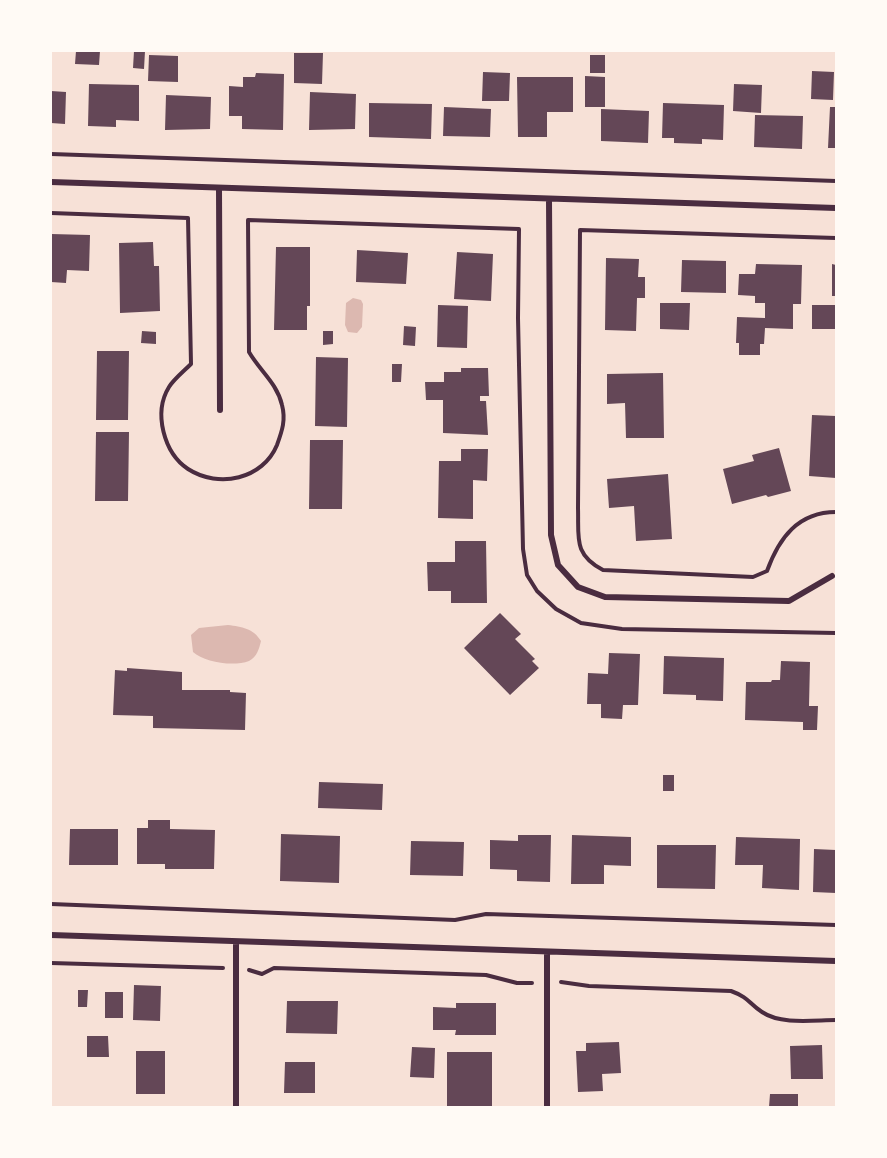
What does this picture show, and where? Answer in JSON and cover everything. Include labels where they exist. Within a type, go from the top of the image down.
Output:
[{"type":"street","points":[[51,182],[836,208]]},
{"type":"street","points":[[219,188],[220,410]]},
{"type":"street","points":[[549,199],[551,535],[558,565],[578,587],[605,597],[789,602],[832,576]]},
{"type":"street","points":[[51,935],[836,961]]},
{"type":"street","points":[[236,942],[236,1107]]},
{"type":"street","points":[[547,952],[547,1107]]},
{"type":"path","points":[[51,154],[836,181]]},
{"type":"path","points":[[51,213],[188,218],[191,364],[169,387],[161,409],[163,430],[172,453],[188,469],[217,480],[241,478],[263,466],[275,449],[284,426],[283,406],[275,385],[259,369],[249,352],[248,220],[519,229],[518,318],[523,549],[527,575],[537,591],[556,609],[581,624],[622,629],[836,633]]},
{"type":"path","points":[[836,238],[580,230],[578,508],[580,547],[588,562],[603,570],[753,577],[767,571],[773,555],[787,532],[810,516],[836,512]]},
{"type":"path","points":[[51,903],[455,920],[486,914],[836,925]]},
{"type":"path","points":[[51,963],[236,969],[251,970],[262,974],[274,968],[486,975],[517,983],[561,982],[589,987],[731,991],[745,996],[763,1012],[782,1019],[836,1020]]},
{"type":"shaded area","points":[[353,298],[361,300],[363,304],[362,327],[357,333],[348,332],[345,325],[346,303]]},
{"type":"shaded area","points":[[228,625],[251,631],[261,641],[252,659],[235,664],[204,658],[193,652],[191,635],[199,628]]},
{"type":"building","points":[[76,51],[100,51],[99,65],[75,64]]},
{"type":"building","points":[[134,51],[145,51],[144,69],[133,68]]},
{"type":"building","points":[[294,53],[323,53],[322,84],[294,83]]},
{"type":"building","points":[[149,55],[178,56],[178,82],[148,81]]},
{"type":"building","points":[[590,55],[605,55],[605,73],[590,73]]},
{"type":"building","points":[[812,71],[834,72],[833,100],[811,99]]},
{"type":"building","points":[[483,72],[510,73],[509,101],[482,101]]},
{"type":"building","points":[[256,73],[284,74],[283,130],[242,129],[242,116],[229,116],[229,86],[243,87],[243,77],[255,77]]},
{"type":"building","points":[[585,76],[605,77],[605,107],[585,107]]},
{"type":"building","points":[[517,77],[573,77],[573,112],[547,112],[547,137],[518,137]]},
{"type":"building","points":[[89,84],[139,85],[139,121],[116,120],[116,127],[88,126]]},
{"type":"building","points":[[734,84],[762,85],[761,113],[733,111]]},
{"type":"building","points":[[51,91],[66,92],[65,124],[51,123]]},
{"type":"building","points":[[310,92],[356,94],[355,129],[309,130]]},
{"type":"building","points":[[166,95],[211,97],[210,129],[165,130]]},
{"type":"building","points":[[369,103],[432,104],[431,139],[369,137]]},
{"type":"building","points":[[663,103],[724,105],[723,140],[702,139],[702,144],[674,143],[674,138],[662,138]]},
{"type":"building","points":[[444,107],[491,109],[490,137],[443,136]]},
{"type":"building","points":[[830,107],[836,107],[836,148],[828,148]]},
{"type":"building","points":[[601,109],[649,111],[648,143],[601,141]]},
{"type":"building","points":[[755,115],[803,116],[802,149],[754,147]]},
{"type":"building","points":[[51,234],[90,235],[89,271],[67,270],[66,283],[51,282]]},
{"type":"building","points":[[153,242],[154,266],[159,266],[160,311],[120,313],[119,243]]},
{"type":"building","points":[[276,247],[310,247],[310,306],[307,306],[307,330],[274,330]]},
{"type":"building","points":[[357,250],[408,253],[406,284],[356,282]]},
{"type":"building","points":[[457,252],[493,254],[491,301],[454,299]]},
{"type":"building","points":[[606,258],[639,259],[638,277],[645,277],[645,298],[637,298],[636,331],[605,330]]},
{"type":"building","points":[[682,260],[726,261],[726,293],[681,292]]},
{"type":"building","points":[[756,264],[802,265],[801,304],[793,304],[793,329],[765,328],[764,344],[760,344],[760,355],[739,355],[739,343],[736,343],[737,317],[765,318],[765,303],[755,303],[755,296],[738,295],[739,274],[755,274]]},
{"type":"building","points":[[832,264],[836,265],[836,296],[832,296]]},
{"type":"building","points":[[660,303],[690,303],[689,330],[660,329]]},
{"type":"building","points":[[438,305],[468,306],[467,348],[437,347]]},
{"type":"building","points":[[812,305],[836,305],[836,329],[812,329]]},
{"type":"building","points":[[404,326],[416,327],[415,346],[403,345]]},
{"type":"building","points":[[142,331],[156,332],[156,344],[141,343]]},
{"type":"building","points":[[323,331],[333,331],[333,344],[323,345]]},
{"type":"building","points":[[97,351],[129,351],[128,420],[96,420]]},
{"type":"building","points":[[316,357],[348,358],[347,427],[315,426]]},
{"type":"building","points":[[392,364],[402,364],[401,382],[392,382]]},
{"type":"building","points":[[461,368],[488,368],[489,396],[480,396],[480,401],[486,401],[488,435],[443,433],[443,400],[426,400],[425,382],[444,382],[444,372],[461,372]]},
{"type":"building","points":[[663,373],[664,438],[626,438],[625,403],[607,404],[607,374]]},
{"type":"building","points":[[812,415],[836,416],[836,478],[809,476]]},
{"type":"building","points":[[96,432],[129,432],[128,501],[95,501]]},
{"type":"building","points":[[310,440],[343,440],[342,509],[309,509]]},
{"type":"building","points":[[779,448],[791,491],[732,504],[723,469],[754,461],[752,455]]},
{"type":"building","points":[[461,449],[488,449],[487,481],[473,480],[473,519],[438,518],[439,461],[461,461]]},
{"type":"building","points":[[668,474],[672,539],[636,541],[634,506],[609,508],[607,479]]},
{"type":"building","points":[[455,541],[486,541],[487,603],[451,603],[451,591],[428,591],[427,562],[455,562]]},
{"type":"building","points":[[500,613],[521,634],[515,639],[535,659],[532,661],[539,668],[510,695],[464,648]]},
{"type":"building","points":[[609,653],[640,654],[638,705],[623,705],[622,719],[601,718],[601,704],[587,704],[588,673],[608,674]]},
{"type":"building","points":[[664,656],[724,658],[723,701],[696,700],[696,695],[663,694]]},
{"type":"building","points":[[781,661],[810,662],[809,706],[818,706],[817,730],[803,730],[803,722],[745,720],[746,682],[780,680]]},
{"type":"building","points":[[127,668],[182,672],[182,690],[230,690],[230,692],[246,693],[245,730],[153,728],[153,716],[113,715],[115,670],[127,671]]},
{"type":"building","points":[[663,775],[674,775],[674,791],[663,791]]},
{"type":"building","points":[[319,782],[383,784],[382,810],[318,808]]},
{"type":"building","points":[[148,820],[170,820],[170,829],[215,830],[214,869],[165,869],[165,864],[137,864],[137,828],[148,828]]},
{"type":"building","points":[[70,829],[118,829],[118,865],[69,865]]},
{"type":"building","points":[[281,834],[340,836],[339,883],[280,881]]},
{"type":"building","points":[[518,835],[551,835],[550,882],[517,881],[517,870],[490,869],[490,840],[518,841]]},
{"type":"building","points":[[572,835],[631,837],[631,866],[604,865],[604,884],[571,884]]},
{"type":"building","points":[[736,837],[800,839],[799,890],[762,888],[763,865],[735,865]]},
{"type":"building","points":[[411,841],[464,842],[463,876],[410,875]]},
{"type":"building","points":[[657,845],[716,845],[715,889],[657,888]]},
{"type":"building","points":[[814,849],[836,850],[836,893],[813,892]]},
{"type":"building","points":[[134,985],[161,986],[160,1021],[133,1020]]},
{"type":"building","points":[[78,990],[88,990],[87,1007],[78,1007]]},
{"type":"building","points":[[105,992],[123,992],[123,1018],[105,1018]]},
{"type":"building","points":[[287,1001],[338,1001],[337,1034],[286,1033]]},
{"type":"building","points":[[456,1003],[496,1003],[496,1035],[455,1035],[456,1030],[433,1030],[433,1007],[456,1008]]},
{"type":"building","points":[[87,1036],[108,1036],[109,1057],[87,1057]]},
{"type":"building","points":[[619,1042],[621,1073],[602,1074],[603,1091],[578,1092],[576,1051],[586,1051],[586,1043]]},
{"type":"building","points":[[822,1045],[823,1079],[791,1079],[790,1046]]},
{"type":"building","points":[[412,1047],[435,1048],[434,1078],[410,1077]]},
{"type":"building","points":[[136,1051],[165,1051],[165,1094],[136,1094]]},
{"type":"building","points":[[447,1052],[492,1052],[492,1107],[447,1107]]},
{"type":"building","points":[[285,1062],[315,1062],[315,1093],[284,1093]]},
{"type":"building","points":[[770,1094],[798,1094],[798,1107],[769,1107]]}]
